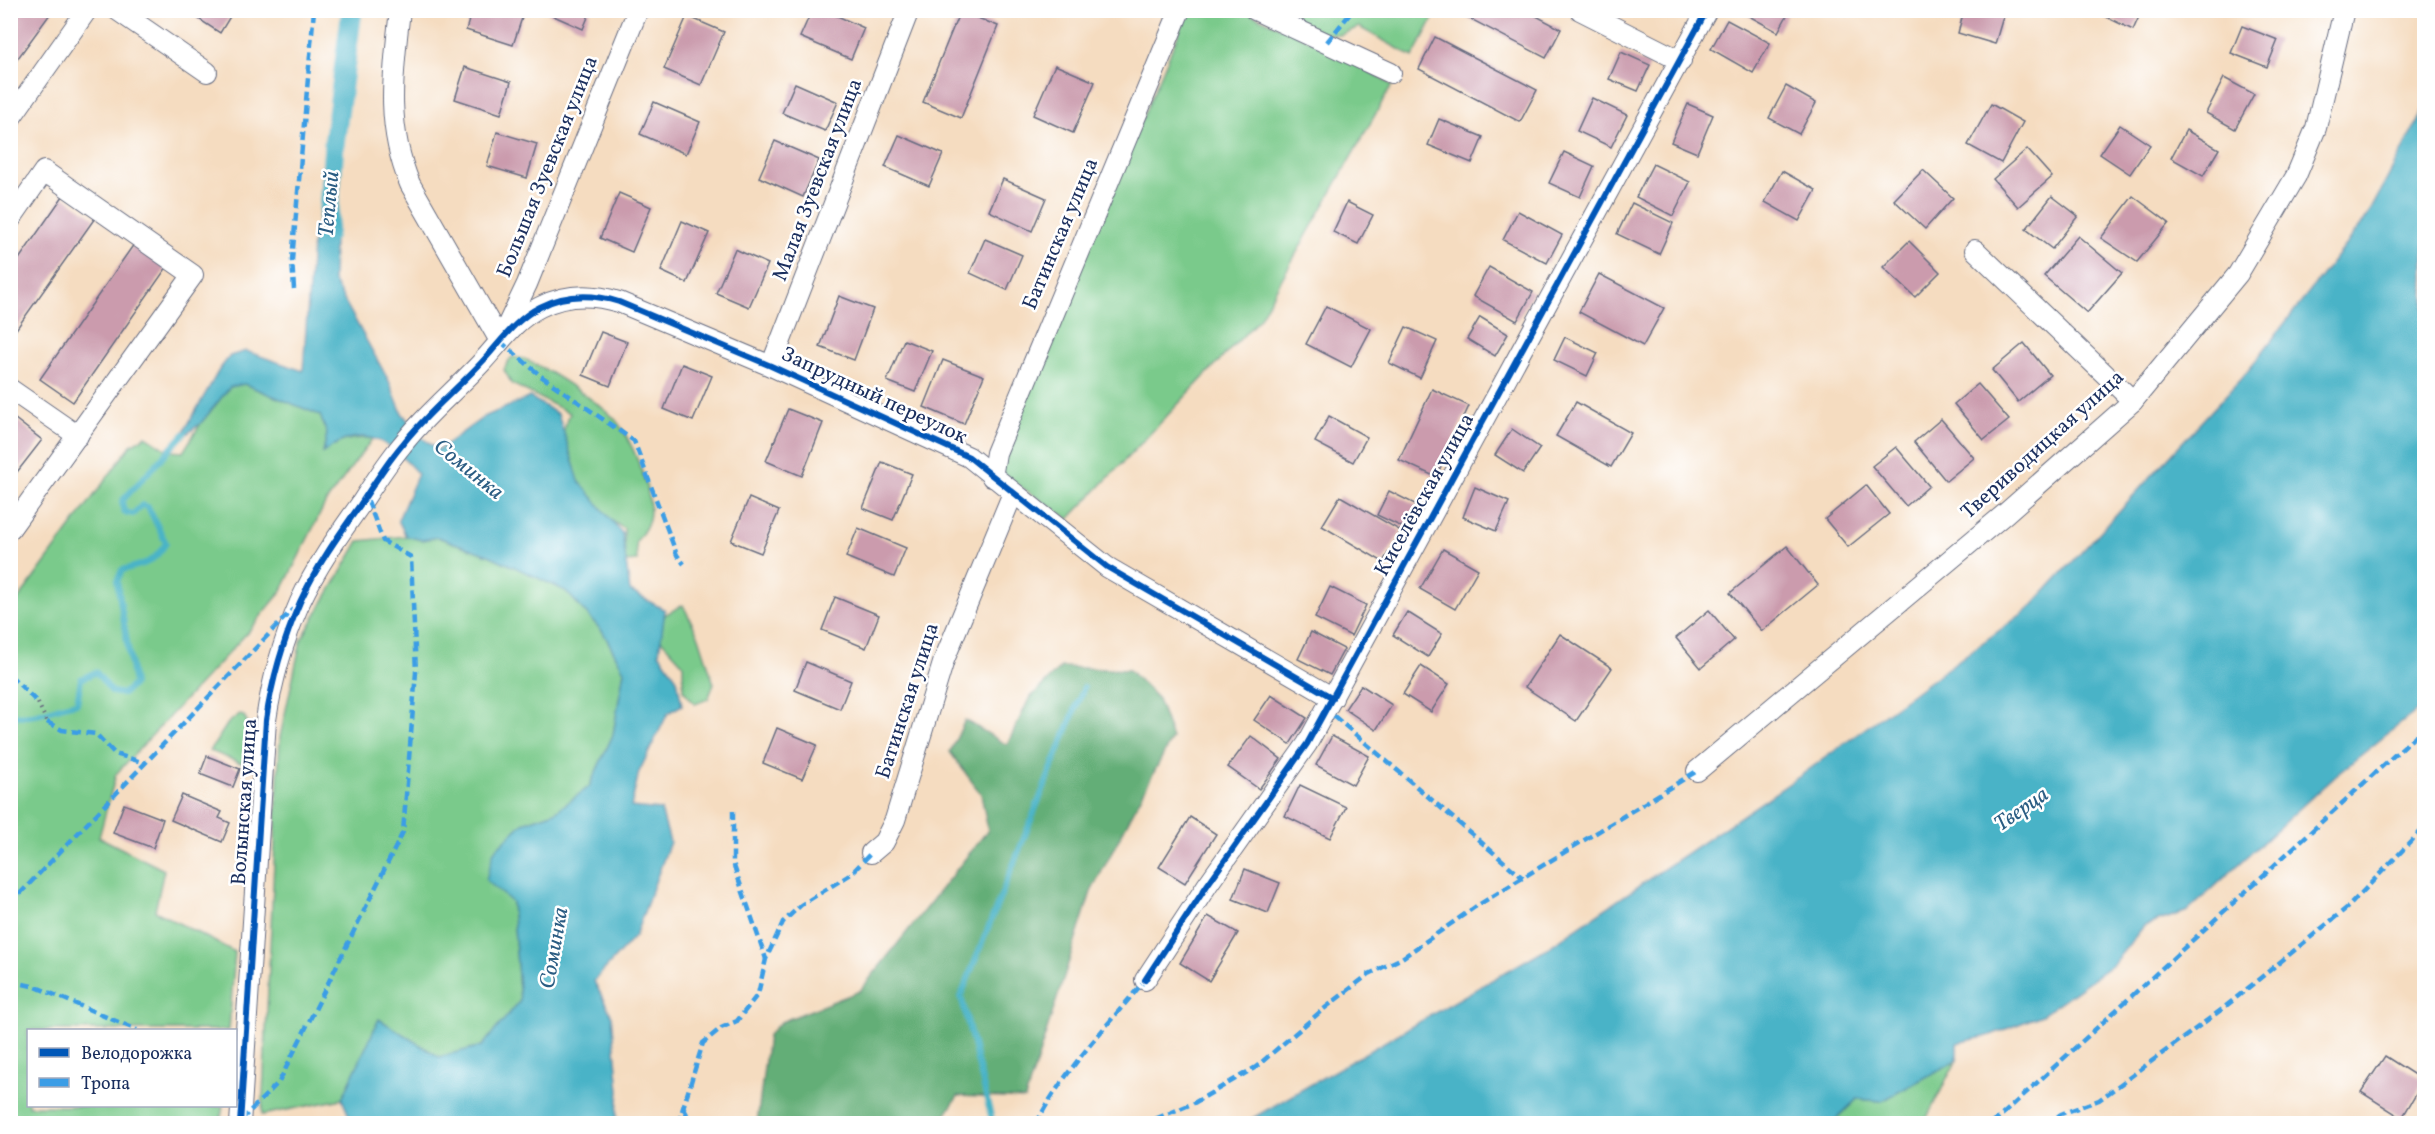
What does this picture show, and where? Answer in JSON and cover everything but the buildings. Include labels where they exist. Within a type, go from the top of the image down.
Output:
[{"type":"street","points":[[10,119],[87,10]]},
{"type":"street","points":[[117,10],[207,72]]},
{"type":"street","points":[[400,10],[392,103],[394,131],[400,158],[410,184],[500,341]]},
{"type":"street","name":"Большая Зуевская улица","points":[[500,341],[527,285],[639,10]]},
{"type":"street","name":"Малая Зуевская улица","points":[[771,366],[909,10]]},
{"type":"street","name":"Батинская улица","points":[[992,477],[996,453],[1180,10]]},
{"type":"street","points":[[1255,10],[1391,73]]},
{"type":"street","points":[[1580,10],[1681,61]]},
{"type":"street","name":"Киселёвская улица","points":[[1145,980],[1208,884],[1307,744],[1707,10]]},
{"type":"street","name":"Твериводицкая улица","points":[[1697,771],[2006,513],[2133,401],[2238,274],[2296,176],[2316,128],[2344,10]]},
{"type":"street","points":[[10,220],[44,171],[193,275],[10,529]]},
{"type":"street","points":[[1975,250],[2133,401]]},
{"type":"street","name":"Запрудный переулок","points":[[500,341],[518,321],[541,306],[566,298],[593,296],[619,302],[771,366],[969,458],[1107,567],[1333,698]]},
{"type":"street","name":"Волынская улица","points":[[240,1124],[266,720],[279,662],[301,600],[323,558],[401,445],[483,362],[500,341]]},
{"type":"street","points":[[10,389],[78,436]]},
{"type":"street","name":"Батинская улица","points":[[871,853],[884,842],[895,820],[944,660],[1013,493]]},
{"type":"path","points":[[38,703],[47,722]]},
{"type":"green space","points":[[1188,11],[1244,11],[1336,52],[1392,85],[1259,319],[1069,519],[999,472],[1000,455]]},
{"type":"green space","points":[[1269,11],[1437,11],[1413,57],[1359,27],[1340,35],[1325,34]]},
{"type":"green space","points":[[512,357],[527,360],[561,379],[606,411],[620,425],[640,465],[650,508],[649,519],[636,542],[637,561],[625,562],[624,529],[599,512],[573,477],[563,432],[570,413],[512,384],[504,370]]},
{"type":"green space","points":[[244,384],[320,415],[327,434],[323,452],[347,440],[373,438],[326,502],[281,592],[247,633],[116,774],[99,837],[164,870],[155,911],[235,952],[229,1029],[27,1029],[27,1107],[223,1107],[220,1123],[11,1124],[11,609],[131,445],[146,436],[169,451],[183,452],[201,423],[230,387]]},
{"type":"green space","points":[[406,536],[422,540],[437,537],[491,556],[566,591],[603,632],[624,671],[613,735],[589,787],[555,812],[523,823],[512,902],[520,1001],[482,1046],[439,1057],[379,1019],[342,1099],[262,1115],[280,737],[301,640],[359,541]]},
{"type":"green space","points":[[683,605],[699,637],[714,684],[708,699],[695,704],[683,690],[683,664],[653,631],[666,614]]},
{"type":"green space","points":[[1061,667],[1129,670],[1158,699],[1172,738],[1091,892],[1025,1099],[958,1096],[940,1123],[757,1123],[768,1035],[781,1022],[860,991],[988,830],[981,794],[950,752],[965,720],[1007,745],[1029,699]]},
{"type":"green space","points":[[240,714],[245,717],[248,725],[243,764],[210,751],[228,723]]},
{"type":"green space","points":[[1957,1060],[1924,1123],[1832,1124],[1857,1099],[1882,1101]]},
{"type":"water","name":"Тверца","points":[[2424,109],[2424,705],[2336,775],[2188,911],[2144,926],[2113,964],[2042,1015],[1988,1036],[1957,1043],[1957,1060],[1882,1101],[1857,1099],[1832,1123],[1244,1123],[1549,947],[1800,776],[2030,608],[2247,372],[2367,217]]},
{"type":"water","points":[[329,206],[334,243],[333,280],[389,381],[402,413],[420,436],[438,450],[484,417],[530,397],[558,414],[579,481],[622,533],[630,591],[665,610],[659,653],[677,679],[682,705],[668,713],[639,772],[631,807],[661,810],[670,842],[635,936],[594,981],[612,1016],[619,1091],[616,1123],[352,1123],[342,1099],[379,1019],[439,1057],[482,1046],[520,1001],[512,902],[486,880],[494,851],[523,823],[555,812],[589,787],[613,735],[624,671],[603,632],[566,591],[491,556],[438,537],[422,540],[406,536],[398,520],[418,474],[386,444],[375,439],[351,438],[337,443],[323,453],[327,434],[320,415],[244,384],[230,387],[201,423],[179,440],[219,370],[230,356],[246,351],[303,371],[312,245]]},
{"type":"waterway","name":"Теплый","points":[[327,234],[334,145],[352,10]]},
{"type":"waterway","name":"Соминка","points":[[10,715],[37,714],[77,703],[81,679],[96,672],[112,692],[123,694],[134,684],[117,581],[122,570],[153,559],[166,543],[148,507],[142,505],[133,514],[124,512],[122,501],[184,434]]},
{"type":"waterway","points":[[993,1124],[961,996],[1084,687]]},
{"type":"marked path","points":[[294,289],[292,260],[314,10]]},
{"type":"marked path","points":[[1327,42],[1353,10]]},
{"type":"marked path","points":[[500,341],[541,376],[634,441],[677,555],[684,564]]},
{"type":"marked path","points":[[241,1120],[279,1082],[403,832],[416,672],[411,557],[383,541],[366,496]]},
{"type":"marked path","points":[[10,904],[293,609]]},
{"type":"marked path","points":[[10,675],[38,703]]},
{"type":"marked path","points":[[1334,716],[1523,878]]},
{"type":"marked path","points":[[47,722],[62,730],[96,734],[115,754],[145,763]]},
{"type":"marked path","points":[[1992,1124],[2424,728]]},
{"type":"marked path","points":[[1143,1124],[1194,1103],[1256,1067],[1369,974],[1402,958],[1475,907],[1697,771]]},
{"type":"marked path","points":[[733,811],[733,863],[766,959]]},
{"type":"marked path","points":[[2046,1124],[2061,1114],[2099,1100],[2221,1010],[2348,907],[2424,828]]},
{"type":"marked path","points":[[678,1124],[703,1043],[721,1028],[737,1021],[758,994],[766,959],[783,922],[801,905],[851,874],[871,853]]},
{"type":"marked path","points":[[1036,1124],[1073,1067],[1145,980]]},
{"type":"marked path","points":[[10,981],[36,987],[135,1029]]},
{"type":"marked path","points":[[683,1107],[692,1124]]},
{"type":"cycle path","points":[[1145,980],[1208,884],[1307,744],[1707,10]]},
{"type":"cycle path","points":[[240,1124],[266,720],[275,674],[289,630],[306,589],[320,564],[396,452],[420,423],[522,318],[550,303],[579,297],[619,302],[771,366],[969,457],[1107,567],[1333,698]]}]
